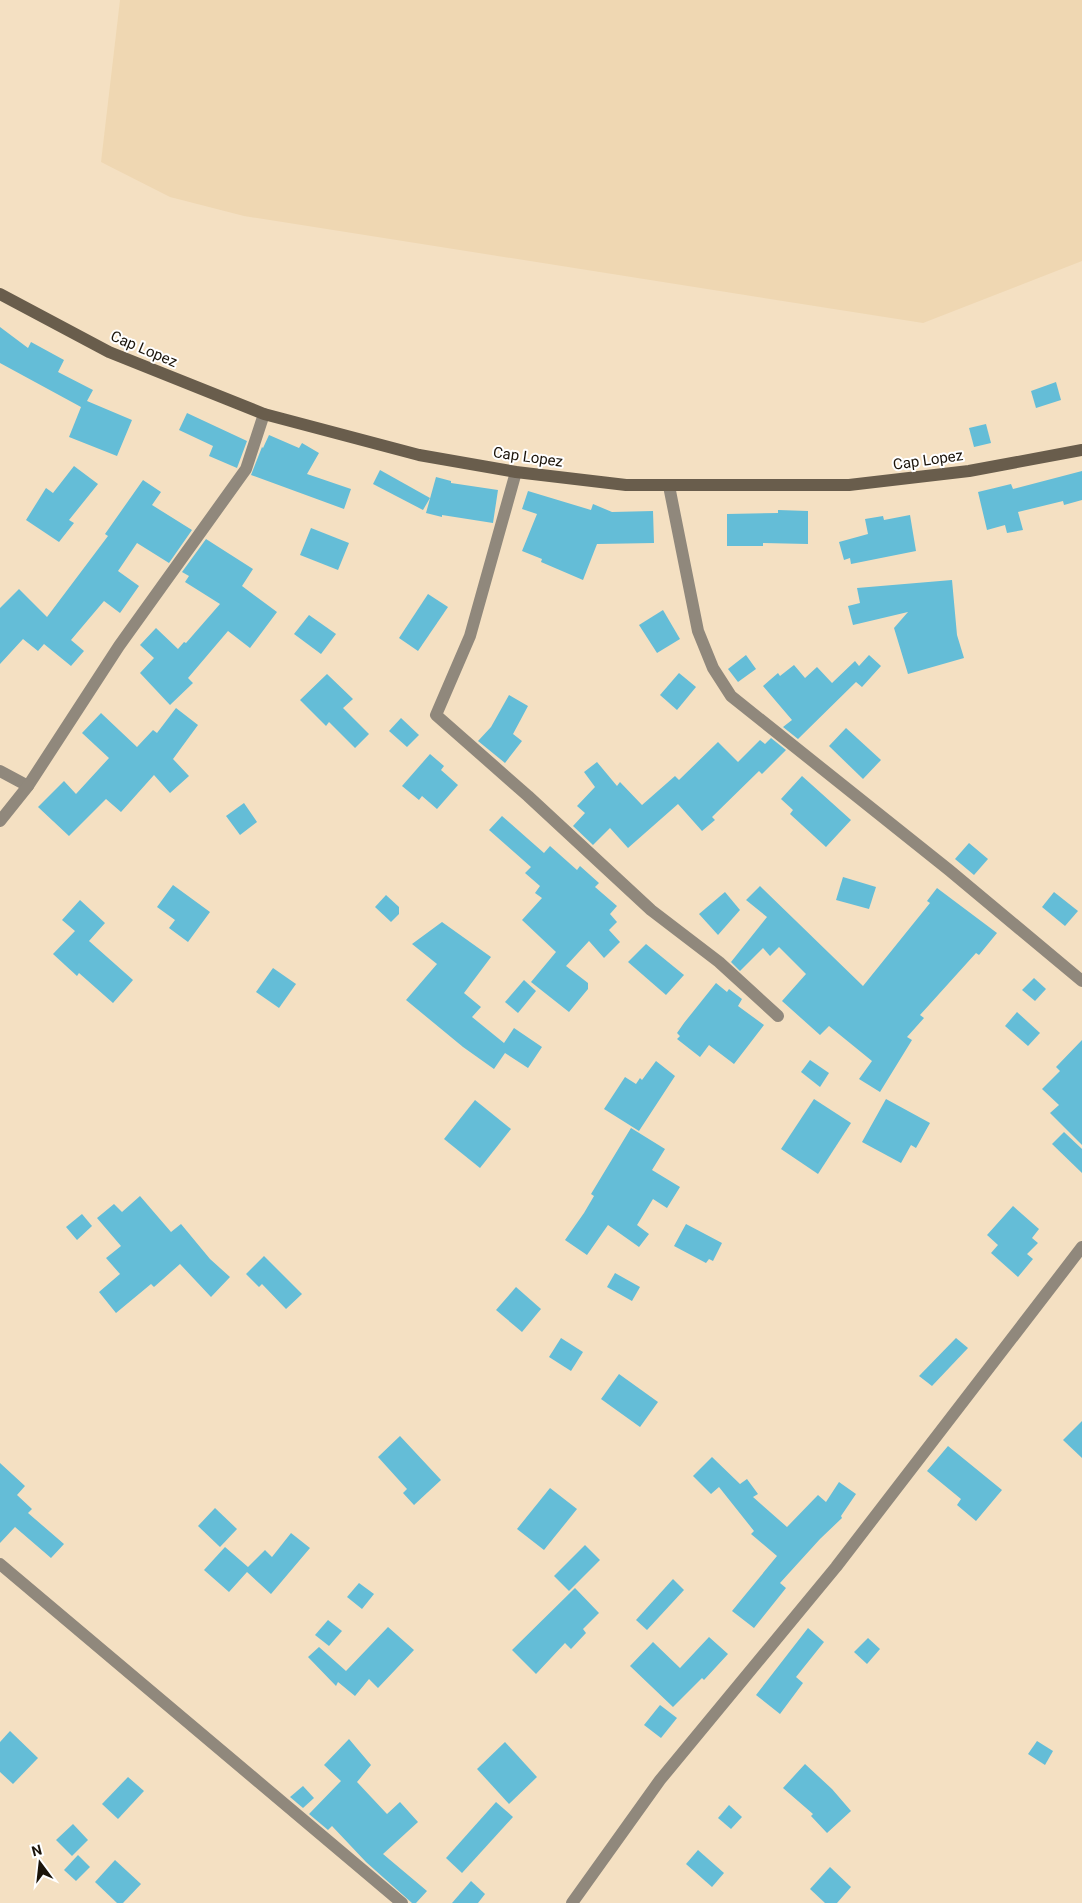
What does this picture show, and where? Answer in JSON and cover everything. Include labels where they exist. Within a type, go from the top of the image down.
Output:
[{"type":"street","name":"Cap Lopez","points":[[0,294],[110,352],[264,414],[420,455],[516,472],[626,485],[848,485],[969,471],[1082,450]]},
{"type":"street","points":[[0,821],[28,786],[119,646],[246,470],[264,414]]},
{"type":"street","points":[[516,472],[470,636],[436,715],[528,796],[651,910],[720,962],[778,1016]]},
{"type":"street","points":[[669,486],[698,631],[713,668],[731,696],[949,870],[1082,981]]},
{"type":"street","points":[[0,771],[28,786]]},
{"type":"street","points":[[572,1903],[660,1780],[836,1567],[1082,1247]]},
{"type":"street","points":[[0,1564],[402,1903]]},
{"type":"shaded area","points":[[120,0],[1082,0],[1082,261],[923,323],[244,216],[170,197],[101,162]]},
{"type":"building","points":[[0,327],[28,348],[31,342],[64,360],[58,372],[93,390],[87,401],[132,420],[117,456],[69,437],[81,407],[0,363]]},
{"type":"building","points":[[1056,382],[1061,400],[1036,408],[1031,391]]},
{"type":"building","points":[[187,413],[247,441],[237,468],[209,456],[213,446],[179,430]]},
{"type":"building","points":[[986,424],[991,443],[974,447],[969,428]]},
{"type":"building","points":[[269,435],[299,448],[302,443],[319,453],[307,474],[351,489],[344,509],[251,475]]},
{"type":"building","points":[[74,466],[98,484],[69,520],[74,523],[59,542],[26,520],[46,488],[53,493]]},
{"type":"building","points":[[380,470],[430,498],[423,510],[373,484]]},
{"type":"building","points":[[1082,471],[1082,500],[1064,505],[1063,501],[1018,512],[1023,530],[1007,533],[1005,525],[987,530],[978,492],[1011,484],[1013,489]]},
{"type":"building","points":[[436,477],[451,481],[451,483],[498,490],[493,523],[442,515],[442,517],[426,513]]},
{"type":"building","points":[[143,480],[161,492],[152,505],[192,530],[169,563],[137,543],[118,571],[139,586],[120,613],[104,601],[71,640],[84,651],[71,666],[44,644],[38,651],[23,639],[0,664],[0,608],[19,589],[47,617],[108,536],[105,534]]},
{"type":"building","points":[[528,491],[591,510],[593,504],[612,512],[653,511],[654,543],[597,544],[583,580],[541,562],[542,559],[522,551],[537,514],[522,509]]},
{"type":"building","points":[[778,510],[808,511],[808,544],[763,543],[763,546],[727,546],[727,514],[778,513]]},
{"type":"building","points":[[910,515],[916,551],[851,564],[850,558],[844,560],[839,542],[868,534],[865,519],[883,516],[884,520]]},
{"type":"building","points":[[311,528],[349,543],[338,570],[300,555]]},
{"type":"building","points":[[206,539],[253,569],[242,586],[277,612],[250,648],[228,631],[188,678],[193,683],[170,705],[140,673],[154,658],[140,645],[156,628],[178,649],[184,642],[186,643],[220,604],[185,582],[189,576],[182,572]]},
{"type":"building","points":[[952,580],[957,635],[964,658],[908,674],[894,628],[908,612],[853,625],[848,606],[860,603],[857,588]]},
{"type":"building","points":[[428,594],[448,607],[418,651],[399,638]]},
{"type":"building","points":[[663,610],[680,639],[657,653],[639,625]]},
{"type":"building","points":[[309,615],[336,634],[321,654],[294,634]]},
{"type":"building","points":[[746,655],[756,669],[738,682],[728,669]]},
{"type":"building","points":[[869,655],[881,666],[862,687],[856,682],[798,739],[783,727],[792,720],[763,686],[778,673],[780,676],[794,665],[805,678],[817,667],[832,683],[855,661],[859,666]]},
{"type":"building","points":[[679,673],[696,687],[677,710],[660,695]]},
{"type":"building","points":[[327,674],[353,699],[343,708],[369,734],[355,748],[329,722],[326,726],[300,700]]},
{"type":"building","points":[[509,695],[528,706],[513,734],[522,741],[505,763],[478,741],[491,727]]},
{"type":"building","points":[[176,708],[198,725],[173,759],[189,776],[170,793],[154,775],[121,812],[106,799],[69,836],[38,807],[64,781],[76,794],[109,758],[82,733],[101,713],[137,747],[153,730],[157,733]]},
{"type":"building","points":[[401,718],[419,735],[407,747],[389,731]]},
{"type":"building","points":[[846,728],[881,760],[863,779],[829,746]]},
{"type":"building","points":[[771,738],[786,750],[762,774],[759,771],[712,817],[715,820],[702,831],[678,804],[628,848],[610,828],[593,845],[573,826],[585,813],[577,806],[595,787],[584,772],[597,762],[617,786],[620,782],[642,805],[675,776],[679,780],[718,742],[738,762],[760,740],[765,744]]},
{"type":"building","points":[[430,754],[444,766],[441,770],[458,785],[437,809],[422,796],[419,800],[402,786]]},
{"type":"building","points":[[802,776],[851,820],[826,847],[790,814],[793,810],[781,799]]},
{"type":"building","points":[[244,803],[257,822],[240,835],[226,816]]},
{"type":"building","points":[[502,816],[544,853],[550,846],[577,870],[580,866],[599,883],[595,887],[617,906],[610,914],[617,922],[609,930],[620,942],[604,958],[589,941],[566,966],[588,983],[588,989],[569,1012],[531,982],[556,952],[522,920],[542,898],[535,893],[540,886],[525,873],[531,867],[489,830]]},
{"type":"building","points":[[969,843],[988,859],[974,875],[955,859]]},
{"type":"building","points":[[843,877],[876,887],[869,909],[836,900]]},
{"type":"building","points":[[173,885],[210,912],[188,942],[169,928],[175,920],[157,907]]},
{"type":"building","points":[[760,886],[863,986],[930,903],[927,901],[937,888],[997,933],[979,955],[976,953],[920,1015],[924,1018],[907,1037],[912,1040],[880,1092],[859,1079],[872,1061],[829,1026],[820,1035],[782,1001],[806,974],[779,947],[770,956],[763,948],[740,971],[731,962],[767,917],[746,900]]},
{"type":"building","points":[[725,892],[740,910],[718,935],[699,914]]},
{"type":"building","points":[[1054,892],[1078,911],[1065,926],[1042,907]]},
{"type":"building","points":[[386,895],[399,907],[399,914],[391,922],[375,907]]},
{"type":"building","points":[[80,900],[105,923],[89,941],[133,980],[113,1003],[79,973],[77,976],[53,954],[75,931],[62,920]]},
{"type":"building","points":[[442,922],[491,957],[464,993],[481,1007],[472,1017],[504,1043],[514,1028],[542,1047],[528,1068],[505,1053],[494,1069],[463,1047],[406,1000],[437,964],[412,944]]},
{"type":"building","points":[[646,944],[684,975],[666,995],[628,962]]},
{"type":"building","points":[[273,968],[296,984],[279,1008],[256,992]]},
{"type":"building","points":[[1034,978],[1046,989],[1035,1001],[1022,990]]},
{"type":"building","points":[[524,980],[536,991],[518,1013],[505,1002]]},
{"type":"building","points":[[716,983],[727,992],[729,989],[742,999],[738,1006],[764,1025],[734,1064],[709,1045],[700,1057],[677,1039],[680,1036],[677,1033]]},
{"type":"building","points":[[1017,1012],[1040,1033],[1028,1046],[1005,1026]]},
{"type":"building","points":[[1082,1040],[1082,1145],[1050,1113],[1059,1105],[1042,1089],[1060,1071],[1056,1067]]},
{"type":"building","points":[[810,1060],[829,1073],[820,1087],[801,1072]]},
{"type":"building","points":[[656,1061],[675,1076],[639,1131],[604,1109],[625,1077],[636,1084],[640,1078],[642,1080]]},
{"type":"building","points":[[814,1099],[851,1123],[818,1174],[781,1149]]},
{"type":"building","points":[[886,1099],[930,1123],[916,1148],[911,1145],[901,1163],[862,1142]]},
{"type":"building","points":[[475,1100],[511,1129],[480,1168],[444,1139]]},
{"type":"building","points":[[631,1128],[665,1149],[652,1170],[680,1187],[667,1208],[653,1199],[637,1225],[649,1234],[639,1247],[608,1225],[587,1255],[565,1240],[584,1213],[594,1196],[591,1194]]},
{"type":"building","points":[[1064,1132],[1082,1149],[1082,1173],[1052,1144]]},
{"type":"building","points":[[140,1196],[171,1232],[181,1224],[210,1259],[230,1277],[211,1297],[180,1264],[154,1287],[151,1284],[116,1313],[99,1292],[120,1274],[106,1258],[121,1246],[97,1218],[114,1204],[122,1212]]},
{"type":"building","points":[[1013,1206],[1039,1229],[1032,1238],[1038,1243],[1027,1254],[1033,1259],[1018,1277],[991,1253],[998,1245],[987,1235]]},
{"type":"building","points":[[82,1214],[92,1226],[77,1240],[66,1227]]},
{"type":"building","points":[[686,1224],[722,1243],[713,1261],[709,1259],[706,1263],[674,1246]]},
{"type":"building","points":[[264,1256],[302,1294],[286,1309],[262,1284],[259,1287],[246,1274]]},
{"type":"building","points":[[615,1273],[640,1287],[632,1301],[607,1287]]},
{"type":"building","points":[[516,1287],[541,1309],[522,1332],[496,1310]]},
{"type":"building","points":[[561,1338],[583,1352],[571,1371],[549,1357]]},
{"type":"building","points":[[956,1338],[968,1348],[932,1386],[919,1376]]},
{"type":"building","points":[[619,1374],[658,1402],[640,1427],[601,1399]]},
{"type":"building","points":[[1082,1421],[1082,1458],[1063,1440]]},
{"type":"building","points":[[400,1436],[441,1480],[414,1505],[403,1493],[407,1489],[378,1457]]},
{"type":"building","points":[[948,1446],[1002,1490],[976,1521],[957,1505],[961,1499],[927,1471]]},
{"type":"building","points":[[712,1457],[740,1484],[747,1479],[758,1494],[753,1497],[787,1527],[818,1495],[826,1502],[839,1482],[856,1494],[841,1516],[842,1518],[780,1583],[786,1588],[754,1628],[732,1611],[777,1556],[751,1534],[754,1531],[719,1487],[711,1494],[693,1476]]},
{"type":"building","points":[[0,1463],[25,1486],[17,1495],[32,1509],[28,1513],[64,1544],[51,1558],[15,1527],[0,1543]]},
{"type":"building","points":[[550,1488],[577,1509],[544,1550],[517,1529]]},
{"type":"building","points":[[215,1508],[237,1529],[220,1547],[198,1526]]},
{"type":"building","points":[[291,1533],[310,1548],[271,1594],[247,1572],[229,1592],[204,1570],[225,1547],[248,1567],[265,1550],[272,1557]]},
{"type":"building","points":[[585,1545],[600,1560],[569,1591],[554,1576]]},
{"type":"building","points":[[673,1579],[684,1590],[647,1630],[636,1620]]},
{"type":"building","points":[[359,1583],[374,1594],[362,1609],[347,1597]]},
{"type":"building","points":[[575,1588],[599,1613],[583,1629],[586,1633],[571,1649],[565,1643],[536,1674],[512,1650]]},
{"type":"building","points":[[328,1620],[342,1631],[329,1646],[315,1635]]},
{"type":"building","points":[[388,1627],[414,1650],[378,1688],[369,1679],[355,1696],[338,1682],[336,1686],[308,1657],[319,1647],[346,1671]]},
{"type":"building","points":[[808,1628],[824,1642],[796,1677],[803,1683],[780,1714],[756,1695]]},
{"type":"building","points":[[709,1637],[728,1654],[704,1680],[702,1678],[673,1707],[630,1666],[653,1642],[680,1668]]},
{"type":"building","points":[[868,1638],[880,1649],[867,1664],[854,1652]]},
{"type":"building","points":[[660,1705],[677,1718],[661,1738],[644,1725]]},
{"type":"building","points":[[10,1731],[38,1758],[13,1784],[0,1772],[0,1742]]},
{"type":"building","points":[[349,1739],[371,1765],[357,1782],[387,1814],[400,1802],[418,1822],[383,1854],[427,1891],[416,1903],[412,1903],[366,1862],[332,1826],[328,1830],[309,1814],[341,1781],[324,1765]]},
{"type":"building","points":[[1037,1741],[1053,1751],[1045,1765],[1028,1754]]},
{"type":"building","points":[[505,1742],[537,1777],[509,1804],[477,1769]]},
{"type":"building","points":[[805,1764],[832,1789],[851,1811],[827,1833],[811,1816],[813,1814],[783,1788]]},
{"type":"building","points":[[128,1777],[144,1791],[118,1819],[102,1804]]},
{"type":"building","points":[[303,1786],[314,1798],[303,1808],[290,1797]]},
{"type":"building","points":[[496,1802],[513,1817],[462,1873],[446,1858]]},
{"type":"building","points":[[729,1805],[742,1817],[731,1829],[718,1818]]},
{"type":"building","points":[[73,1824],[88,1840],[72,1856],[56,1840]]},
{"type":"building","points":[[698,1850],[724,1873],[712,1887],[686,1864]]},
{"type":"building","points":[[78,1855],[90,1867],[76,1881],[64,1870]]},
{"type":"building","points":[[115,1860],[141,1884],[123,1903],[117,1903],[95,1882]]},
{"type":"building","points":[[830,1867],[851,1887],[837,1903],[825,1903],[810,1889]]},
{"type":"building","points":[[471,1881],[485,1894],[478,1903],[452,1903]]}]
